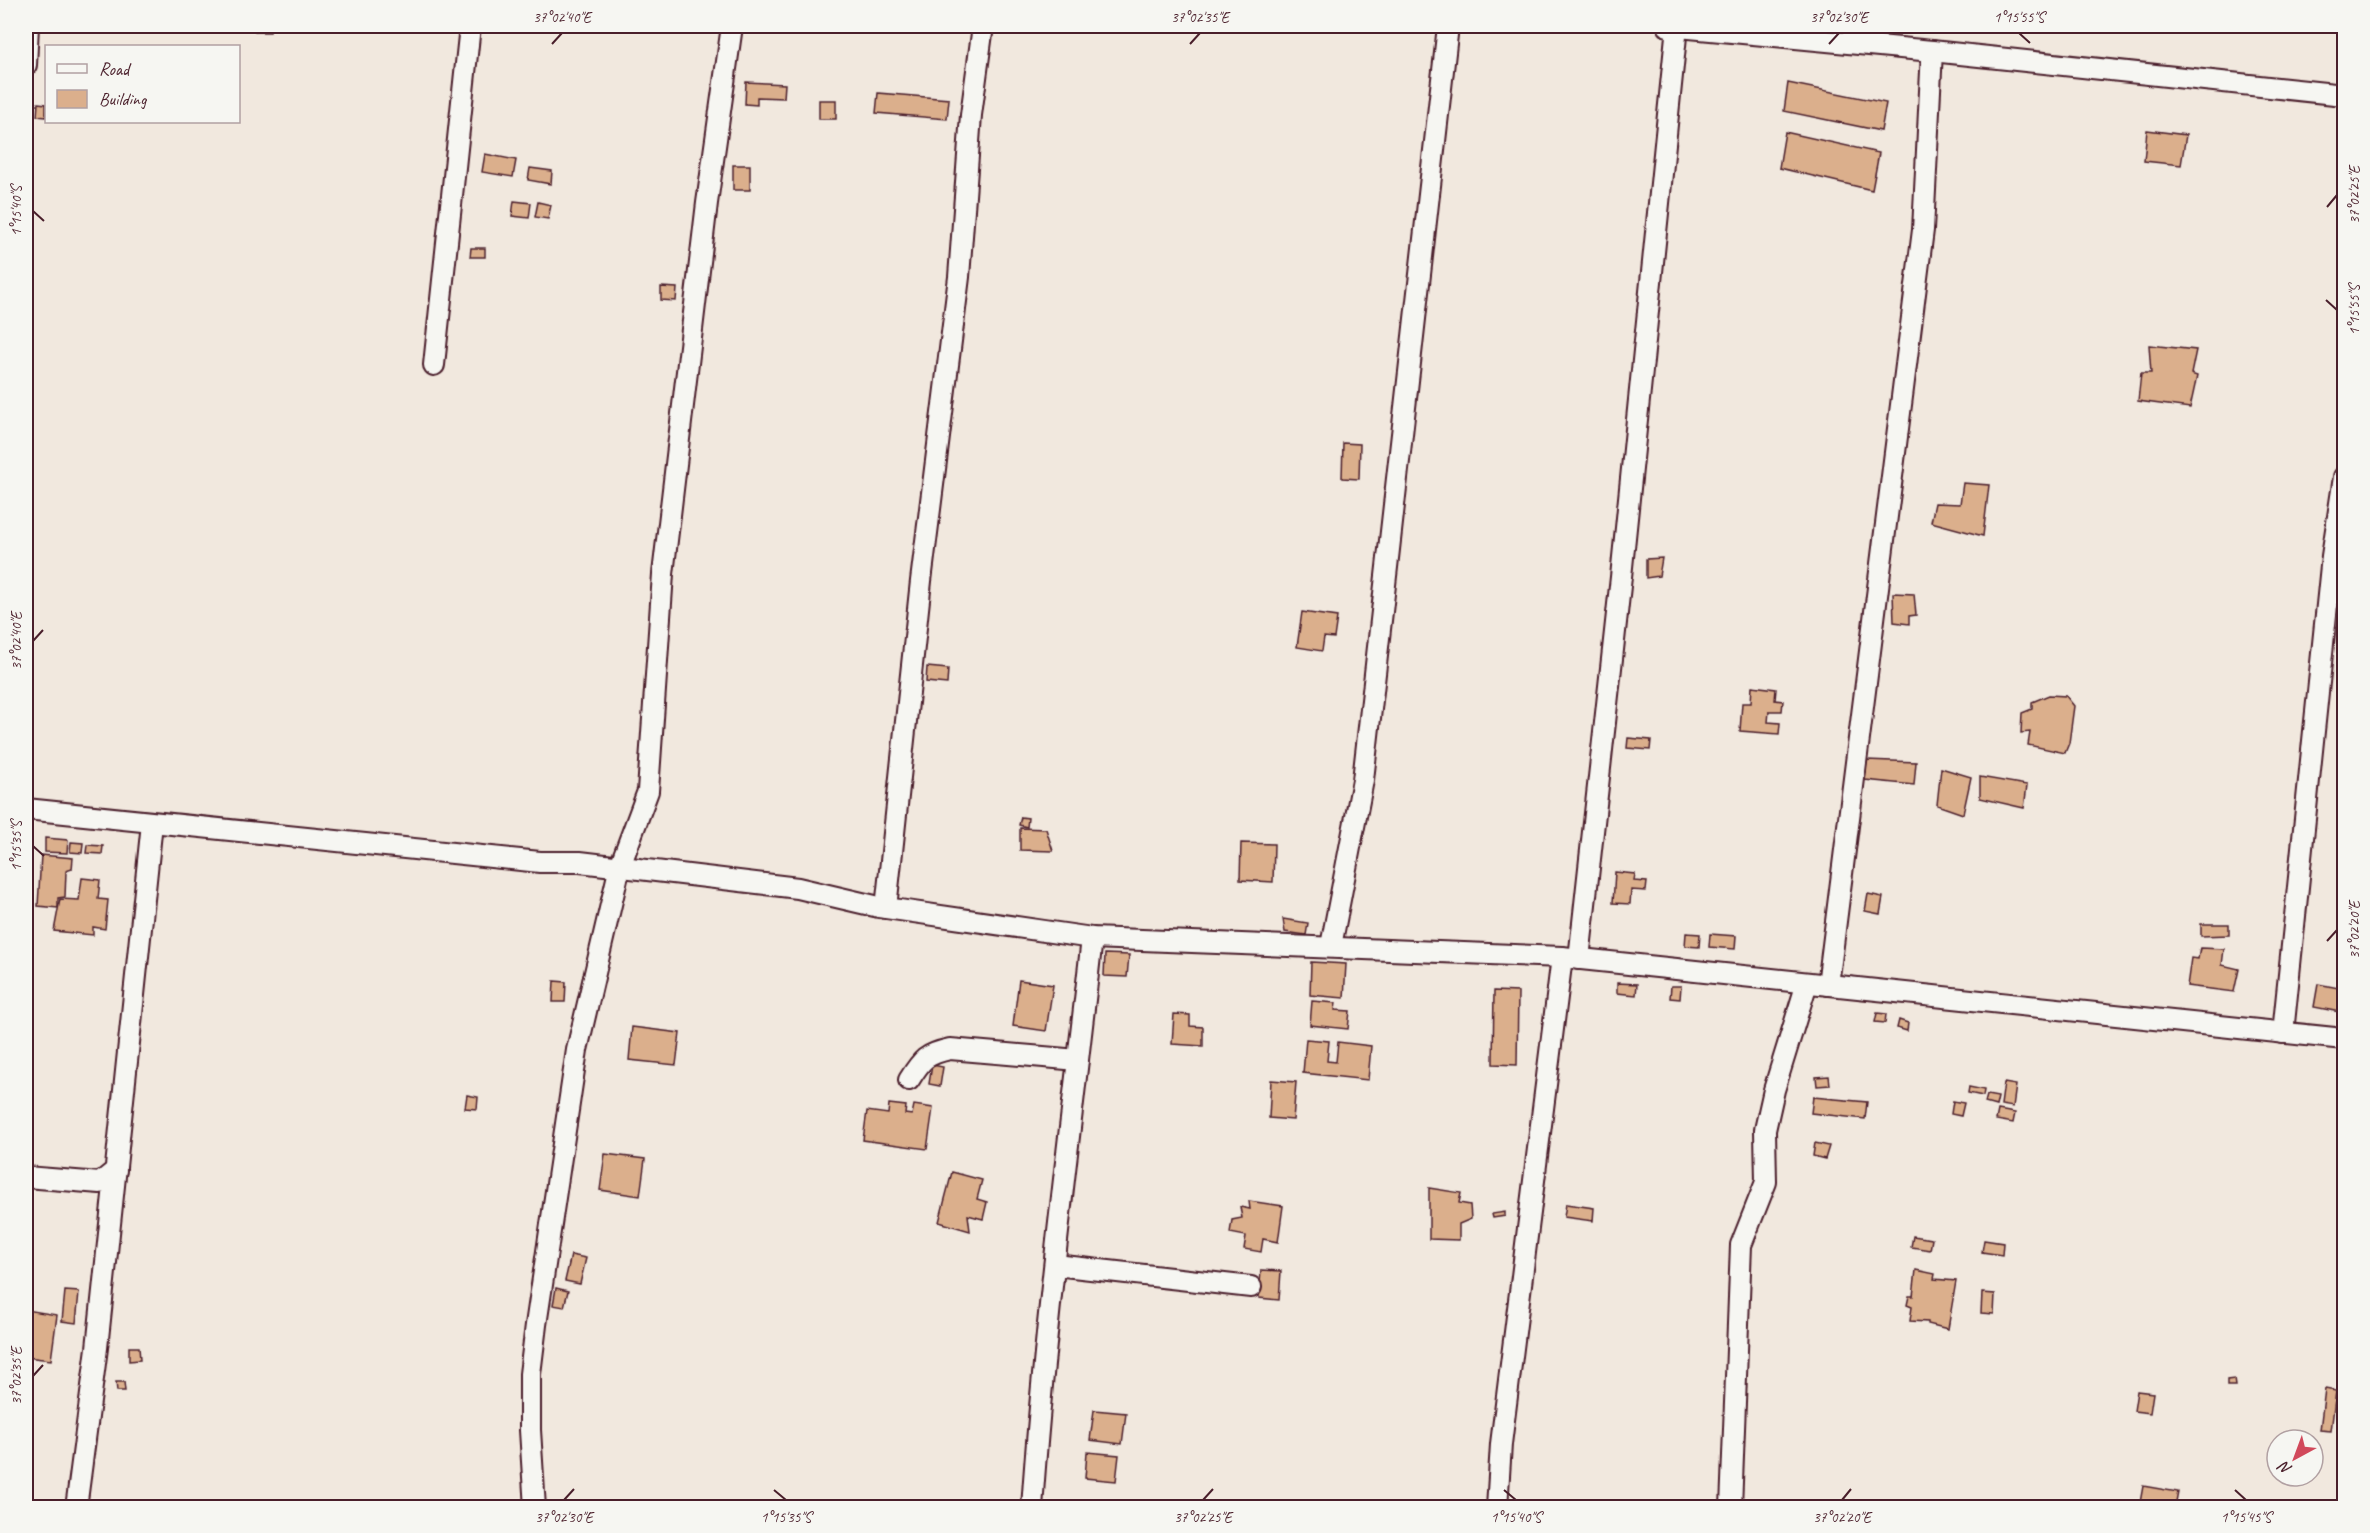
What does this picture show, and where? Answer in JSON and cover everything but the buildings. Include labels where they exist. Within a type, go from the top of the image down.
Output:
[{"type":"street","points":[[26,65],[28,26]]},
{"type":"street","points":[[434,365],[470,26]]},
{"type":"street","points":[[535,1508],[530,1430],[530,1374],[536,1325],[577,1050],[620,866],[648,791],[663,574],[707,203],[732,26]]},
{"type":"street","points":[[886,908],[921,581],[959,277],[971,115],[983,26]]},
{"type":"street","points":[[1331,946],[1363,780],[1448,26]]},
{"type":"street","points":[[1497,1508],[1503,1432],[1571,958],[1622,578],[1673,26],[1831,33],[1932,51],[2344,95]]},
{"type":"street","points":[[1828,985],[1923,230],[1932,51]]},
{"type":"street","points":[[2283,1033],[2332,556],[2344,477]]},
{"type":"street","points":[[26,809],[540,862],[580,862],[620,866],[798,888],[886,908],[1092,938],[1331,946],[1571,958],[2344,1039]]},
{"type":"street","points":[[76,1508],[97,1348],[152,823]]},
{"type":"street","points":[[1032,1508],[1055,1264],[1092,938]]},
{"type":"street","points":[[1731,1508],[1741,1245],[1766,1182],[1765,1130],[1774,1090],[1807,983]]},
{"type":"street","points":[[909,1080],[921,1060],[933,1052],[950,1049],[1078,1060]]},
{"type":"street","points":[[26,1177],[100,1183],[116,1170]]},
{"type":"street","points":[[1055,1264],[1251,1287]]}]
